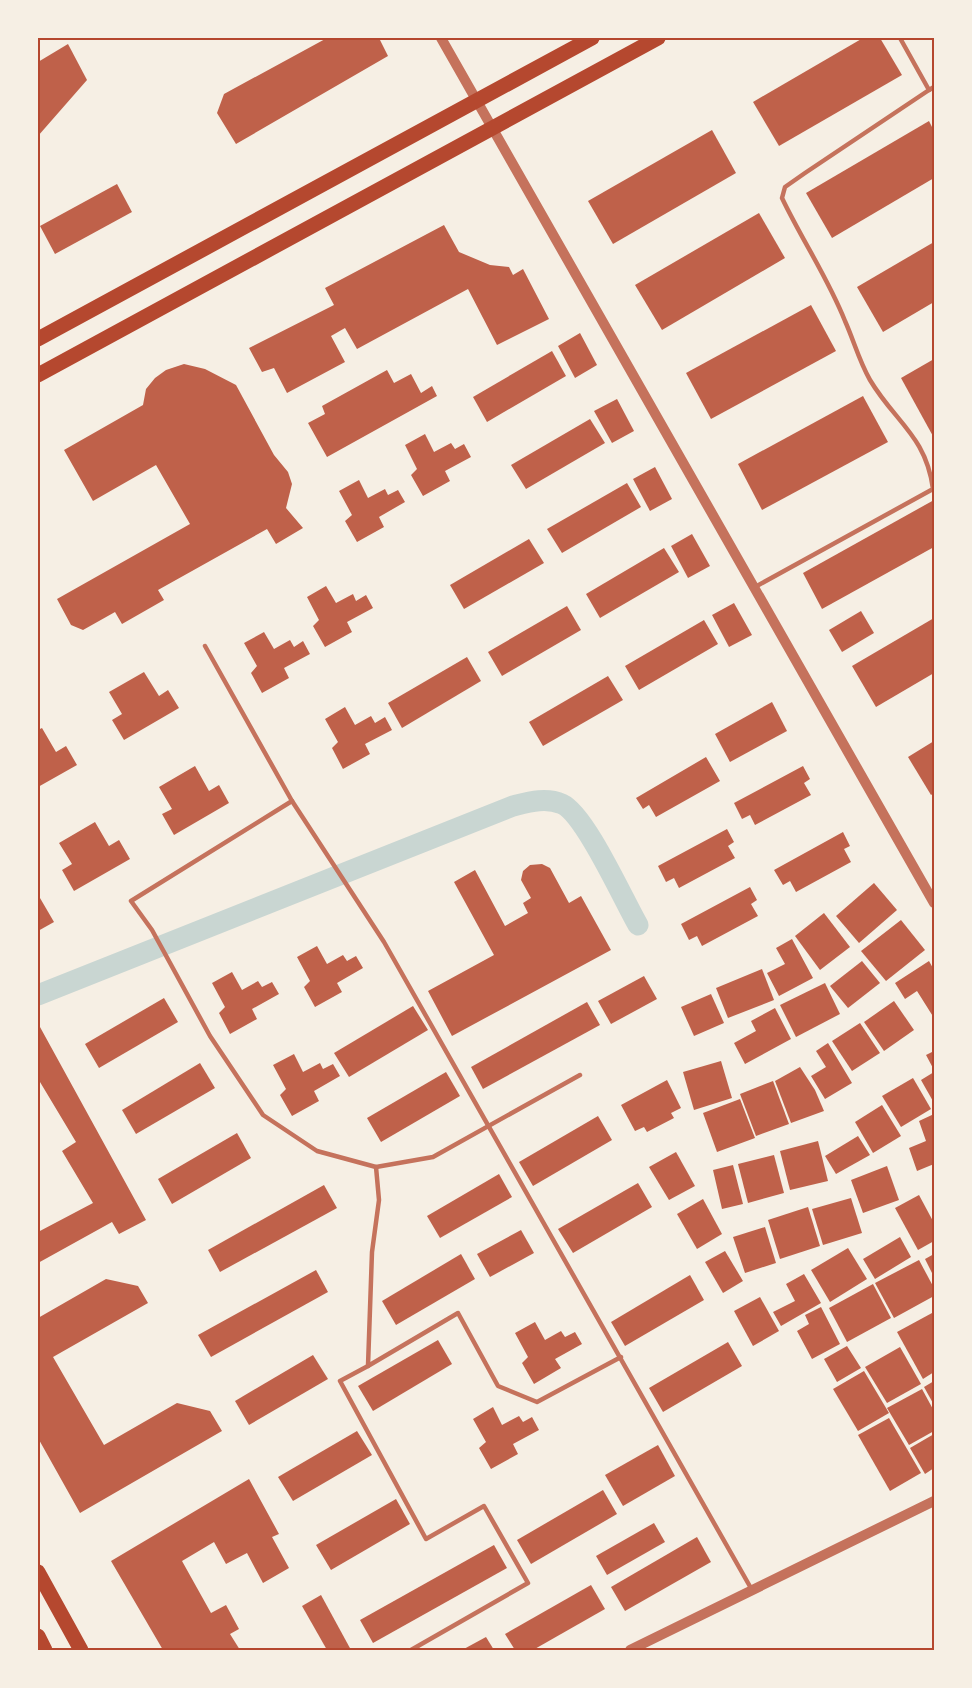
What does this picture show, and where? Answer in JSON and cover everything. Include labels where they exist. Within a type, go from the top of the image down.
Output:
[{"type":"main road","points":[[38,339],[592,38]]},
{"type":"main road","points":[[38,375],[658,38]]},
{"type":"main road","points":[[38,1572],[81,1650]]},
{"type":"main road","points":[[38,1636],[45,1650]]},
{"type":"street","points":[[441,38],[934,903]]},
{"type":"street","points":[[630,1650],[934,1501]]},
{"type":"lane","points":[[755,587],[933,489],[930,464],[921,448],[870,379],[855,352],[845,320],[782,198],[785,187],[932,89],[900,38]]},
{"type":"lane","points":[[205,646],[292,801],[325,848],[384,942],[752,1590]]},
{"type":"lane","points":[[292,801],[131,901],[152,930],[210,1036],[262,1115],[317,1151],[376,1167],[433,1157],[580,1075]]},
{"type":"lane","points":[[368,1366],[372,1252],[379,1200],[376,1167]]},
{"type":"lane","points":[[411,1650],[528,1583],[484,1506],[426,1539],[340,1381],[458,1312],[498,1386],[537,1402],[621,1357]]},
{"type":"building","points":[[327,38],[385,38],[380,40],[388,56],[236,144],[217,113],[224,94]]},
{"type":"building","points":[[863,38],[880,38],[902,75],[779,146],[753,102]]},
{"type":"building","points":[[68,44],[87,80],[38,136],[38,62]]},
{"type":"building","points":[[929,121],[934,131],[934,178],[832,238],[806,193]]},
{"type":"building","points":[[712,130],[736,173],[613,244],[588,201]]},
{"type":"building","points":[[117,184],[132,212],[55,254],[40,226]]},
{"type":"building","points":[[759,213],[785,258],[662,330],[635,285]]},
{"type":"building","points":[[444,225],[459,252],[490,265],[509,267],[513,275],[523,269],[549,319],[497,345],[468,289],[357,349],[345,328],[331,336],[345,362],[287,393],[274,368],[262,372],[249,348],[334,305],[325,288]]},
{"type":"building","points":[[934,242],[934,302],[883,332],[857,287]]},
{"type":"building","points":[[811,305],[836,351],[711,419],[686,373]]},
{"type":"building","points":[[580,333],[597,365],[575,378],[558,346]]},
{"type":"building","points":[[552,351],[566,376],[487,422],[473,397]]},
{"type":"building","points":[[934,359],[934,438],[901,378]]},
{"type":"building","points":[[184,364],[205,369],[236,385],[274,455],[288,472],[292,484],[286,508],[303,528],[276,544],[267,529],[158,590],[164,600],[122,624],[115,612],[83,630],[71,625],[57,599],[190,524],[156,465],[93,501],[64,450],[143,405],[146,389],[155,378],[166,370]]},
{"type":"building","points":[[387,370],[394,383],[411,374],[421,393],[432,386],[437,396],[327,457],[308,423],[325,414],[322,406]]},
{"type":"building","points":[[863,396],[888,442],[762,510],[738,464]]},
{"type":"building","points":[[617,399],[634,431],[612,443],[594,411]]},
{"type":"building","points":[[590,419],[605,443],[526,489],[511,465]]},
{"type":"building","points":[[425,434],[434,452],[451,443],[455,449],[464,444],[471,457],[445,471],[450,481],[423,496],[411,475],[417,469],[405,445]]},
{"type":"building","points":[[655,467],[672,499],[650,511],[633,479]]},
{"type":"building","points":[[359,480],[368,498],[385,489],[388,495],[398,490],[405,502],[379,517],[384,527],[357,542],[345,521],[352,515],[339,491]]},
{"type":"building","points":[[627,483],[641,507],[562,553],[547,529]]},
{"type":"building","points":[[934,500],[934,547],[822,609],[803,573]]},
{"type":"building","points":[[692,534],[710,566],[688,578],[671,546]]},
{"type":"building","points":[[529,539],[544,563],[464,609],[450,585]]},
{"type":"building","points":[[664,548],[679,572],[600,618],[586,594]]},
{"type":"building","points":[[326,586],[336,603],[353,594],[356,601],[366,595],[373,608],[347,622],[352,632],[325,647],[313,626],[319,620],[307,597]]},
{"type":"building","points":[[734,603],[752,635],[729,647],[712,615]]},
{"type":"building","points":[[567,606],[581,630],[502,676],[488,652]]},
{"type":"building","points":[[861,611],[874,633],[842,652],[829,630]]},
{"type":"building","points":[[934,618],[934,673],[876,707],[852,666]]},
{"type":"building","points":[[704,620],[718,644],[639,690],[625,666]]},
{"type":"building","points":[[264,632],[274,649],[290,640],[294,647],[303,641],[310,654],[284,668],[289,678],[262,693],[251,673],[257,666],[244,643]]},
{"type":"building","points":[[467,657],[481,681],[402,728],[388,703]]},
{"type":"building","points":[[144,672],[159,696],[168,690],[179,708],[124,740],[112,720],[122,714],[109,692]]},
{"type":"building","points":[[608,676],[623,700],[543,746],[529,722]]},
{"type":"building","points":[[772,702],[787,731],[730,762],[715,734]]},
{"type":"building","points":[[345,707],[355,725],[371,716],[375,723],[385,717],[392,730],[365,744],[370,754],[343,769],[332,748],[338,742],[325,719]]},
{"type":"building","points":[[42,728],[56,752],[66,746],[77,765],[38,787],[38,730]]},
{"type":"building","points":[[934,741],[934,793],[931,795],[908,757]]},
{"type":"building","points":[[706,757],[720,781],[656,817],[649,805],[643,809],[636,798]]},
{"type":"building","points":[[195,766],[209,791],[219,785],[229,803],[174,835],[162,814],[172,809],[159,787]]},
{"type":"building","points":[[803,766],[810,779],[804,783],[811,795],[755,825],[750,815],[742,819],[734,803]]},
{"type":"building","points":[[95,822],[109,846],[119,840],[130,859],[74,891],[62,870],[72,864],[59,843]]},
{"type":"building","points":[[727,829],[734,842],[728,846],[735,858],[679,888],[674,878],[666,882],[658,866]]},
{"type":"building","points":[[843,832],[850,846],[844,849],[851,862],[796,892],[790,881],[783,885],[774,870]]},
{"type":"building","points":[[542,864],[550,868],[569,903],[581,896],[611,950],[452,1036],[428,991],[494,955],[454,882],[475,870],[505,926],[528,913],[523,903],[531,898],[521,880],[523,871],[530,865]]},
{"type":"building","points":[[874,883],[897,910],[859,943],[836,916]]},
{"type":"building","points":[[750,887],[757,900],[751,904],[758,916],[702,946],[697,936],[689,940],[681,924]]},
{"type":"building","points":[[40,898],[54,922],[38,931],[38,899]]},
{"type":"building","points":[[824,913],[850,947],[820,970],[795,936]]},
{"type":"building","points":[[901,920],[925,950],[886,981],[861,951]]},
{"type":"building","points":[[792,939],[813,978],[779,996],[767,973],[785,964],[776,948]]},
{"type":"building","points":[[317,946],[327,964],[343,955],[347,961],[356,956],[363,968],[337,983],[342,992],[315,1007],[304,987],[310,981],[297,957]]},
{"type":"building","points":[[862,961],[880,983],[848,1008],[830,986]]},
{"type":"building","points":[[929,961],[934,970],[934,1018],[917,991],[905,999],[895,983]]},
{"type":"building","points":[[762,969],[774,1000],[728,1018],[716,988]]},
{"type":"building","points":[[232,972],[242,990],[258,981],[262,987],[272,982],[279,994],[252,1009],[257,1019],[230,1034],[219,1013],[225,1007],[212,983]]},
{"type":"building","points":[[644,976],[657,999],[611,1024],[598,1001]]},
{"type":"building","points":[[825,983],[840,1014],[796,1037],[780,1005]]},
{"type":"building","points":[[711,994],[724,1023],[694,1036],[681,1007]]},
{"type":"building","points":[[164,998],[178,1022],[99,1068],[85,1044]]},
{"type":"building","points":[[894,1001],[914,1030],[884,1051],[864,1022]]},
{"type":"building","points":[[587,1002],[600,1025],[483,1089],[471,1067]]},
{"type":"building","points":[[413,1006],[428,1030],[349,1077],[334,1053]]},
{"type":"building","points":[[775,1008],[791,1039],[745,1064],[734,1043],[756,1031],[751,1021]]},
{"type":"building","points":[[860,1023],[880,1053],[852,1071],[832,1041]]},
{"type":"building","points":[[40,1027],[146,1220],[119,1234],[112,1222],[38,1263],[38,1232],[93,1203],[62,1151],[76,1142],[40,1082],[38,1083],[38,1029]]},
{"type":"building","points":[[828,1043],[852,1083],[825,1099],[811,1076],[826,1067],[816,1051]]},
{"type":"building","points":[[934,1051],[934,1070],[926,1055]]},
{"type":"building","points":[[294,1054],[303,1072],[320,1063],[323,1069],[333,1064],[340,1076],[314,1091],[319,1101],[292,1116],[280,1095],[286,1089],[273,1065]]},
{"type":"building","points":[[721,1061],[732,1098],[694,1110],[683,1072]]},
{"type":"building","points":[[200,1063],[215,1088],[136,1134],[122,1110]]},
{"type":"building","points":[[800,1067],[815,1090],[824,1111],[791,1123],[775,1081]]},
{"type":"building","points":[[446,1072],[460,1096],[381,1142],[367,1118]]},
{"type":"building","points":[[934,1072],[934,1103],[921,1080]]},
{"type":"building","points":[[913,1078],[931,1109],[901,1127],[882,1096]]},
{"type":"building","points":[[667,1080],[681,1108],[671,1113],[674,1118],[647,1132],[644,1127],[635,1131],[621,1105]]},
{"type":"building","points":[[773,1081],[789,1124],[756,1136],[740,1094]]},
{"type":"building","points":[[740,1099],[755,1138],[717,1152],[703,1113]]},
{"type":"building","points":[[882,1105],[901,1136],[873,1153],[855,1122]]},
{"type":"building","points":[[934,1114],[934,1164],[917,1171],[909,1148],[926,1141],[919,1121]]},
{"type":"building","points":[[598,1116],[612,1140],[533,1186],[519,1162]]},
{"type":"building","points":[[237,1133],[251,1158],[172,1204],[158,1179]]},
{"type":"building","points":[[858,1136],[870,1155],[836,1174],[825,1156]]},
{"type":"building","points":[[818,1141],[828,1181],[790,1190],[780,1151]]},
{"type":"building","points":[[676,1152],[695,1186],[669,1200],[649,1167]]},
{"type":"building","points":[[774,1155],[784,1193],[748,1203],[738,1164]]},
{"type":"building","points":[[733,1165],[743,1204],[722,1209],[713,1170]]},
{"type":"building","points":[[887,1166],[899,1200],[863,1213],[851,1180]]},
{"type":"building","points":[[499,1174],[512,1197],[440,1238],[427,1216]]},
{"type":"building","points":[[638,1183],[652,1207],[573,1253],[558,1229]]},
{"type":"building","points":[[324,1185],[337,1208],[220,1272],[208,1250]]},
{"type":"building","points":[[919,1195],[934,1223],[934,1241],[918,1250],[895,1208]]},
{"type":"building","points":[[851,1198],[862,1233],[823,1245],[812,1209]]},
{"type":"building","points":[[703,1199],[722,1234],[697,1249],[677,1214]]},
{"type":"building","points":[[808,1207],[820,1246],[780,1259],[768,1220]]},
{"type":"building","points":[[765,1227],[776,1263],[745,1273],[733,1237]]},
{"type":"building","points":[[521,1230],[534,1253],[490,1277],[477,1254]]},
{"type":"building","points":[[900,1237],[911,1257],[875,1279],[863,1259]]},
{"type":"building","points":[[848,1248],[867,1279],[830,1302],[811,1270]]},
{"type":"building","points":[[725,1251],[743,1281],[723,1293],[705,1262]]},
{"type":"building","points":[[461,1254],[475,1279],[396,1325],[382,1301]]},
{"type":"building","points":[[934,1254],[934,1277],[925,1259]]},
{"type":"building","points":[[919,1260],[934,1288],[934,1296],[894,1318],[875,1283]]},
{"type":"building","points":[[316,1270],[328,1292],[211,1357],[198,1335]]},
{"type":"building","points":[[804,1274],[821,1303],[781,1326],[773,1312],[795,1301],[786,1284]]},
{"type":"building","points":[[690,1275],[704,1300],[625,1346],[611,1322]]},
{"type":"building","points":[[106,1279],[138,1286],[148,1303],[53,1357],[104,1445],[177,1403],[210,1411],[222,1431],[80,1513],[38,1438],[38,1318]]},
{"type":"building","points":[[873,1284],[891,1318],[847,1342],[829,1308]]},
{"type":"building","points":[[760,1297],[779,1331],[753,1346],[734,1311]]},
{"type":"building","points":[[821,1307],[840,1344],[812,1359],[797,1331],[809,1324],[805,1315]]},
{"type":"building","points":[[932,1313],[934,1318],[934,1372],[923,1379],[897,1332]]},
{"type":"building","points":[[535,1322],[545,1340],[561,1331],[565,1337],[575,1332],[582,1344],[555,1359],[561,1368],[534,1384],[522,1363],[528,1357],[515,1333]]},
{"type":"building","points":[[438,1340],[452,1364],[373,1411],[358,1386]]},
{"type":"building","points":[[728,1342],[742,1366],[663,1412],[649,1388]]},
{"type":"building","points":[[847,1346],[861,1368],[837,1382],[824,1359]]},
{"type":"building","points":[[900,1347],[921,1384],[887,1403],[865,1367]]},
{"type":"building","points":[[313,1355],[328,1379],[249,1425],[235,1401]]},
{"type":"building","points":[[864,1371],[889,1413],[858,1431],[833,1389]]},
{"type":"building","points":[[934,1381],[934,1405],[924,1387]]},
{"type":"building","points":[[922,1389],[934,1411],[934,1431],[909,1445],[887,1408]]},
{"type":"building","points":[[493,1407],[502,1425],[519,1416],[523,1422],[532,1417],[539,1430],[513,1444],[518,1454],[491,1469],[479,1448],[486,1442],[473,1419]]},
{"type":"building","points":[[889,1418],[921,1473],[890,1491],[858,1435]]},
{"type":"building","points":[[357,1431],[372,1455],[293,1501],[278,1477]]},
{"type":"building","points":[[934,1434],[934,1468],[925,1474],[910,1448]]},
{"type":"building","points":[[658,1445],[675,1476],[623,1506],[605,1475]]},
{"type":"building","points":[[249,1479],[279,1534],[272,1537],[289,1568],[263,1583],[247,1553],[226,1564],[214,1542],[182,1561],[211,1613],[226,1605],[239,1629],[230,1634],[240,1650],[163,1650],[111,1561]]},
{"type":"building","points":[[603,1490],[617,1514],[531,1564],[517,1540]]},
{"type":"building","points":[[396,1499],[410,1524],[331,1570],[316,1545]]},
{"type":"building","points":[[654,1523],[665,1542],[607,1575],[596,1556]]},
{"type":"building","points":[[697,1537],[711,1562],[625,1611],[611,1587]]},
{"type":"building","points":[[494,1545],[507,1568],[373,1643],[360,1620]]},
{"type":"building","points":[[591,1585],[605,1609],[533,1650],[515,1650],[505,1634]]},
{"type":"building","points":[[321,1595],[351,1650],[327,1650],[302,1606]]},
{"type":"building","points":[[486,1637],[494,1650],[462,1650]]},
{"type":"waterway","points":[[38,995],[513,806],[538,801],[562,804],[582,824],[638,925]]}]
